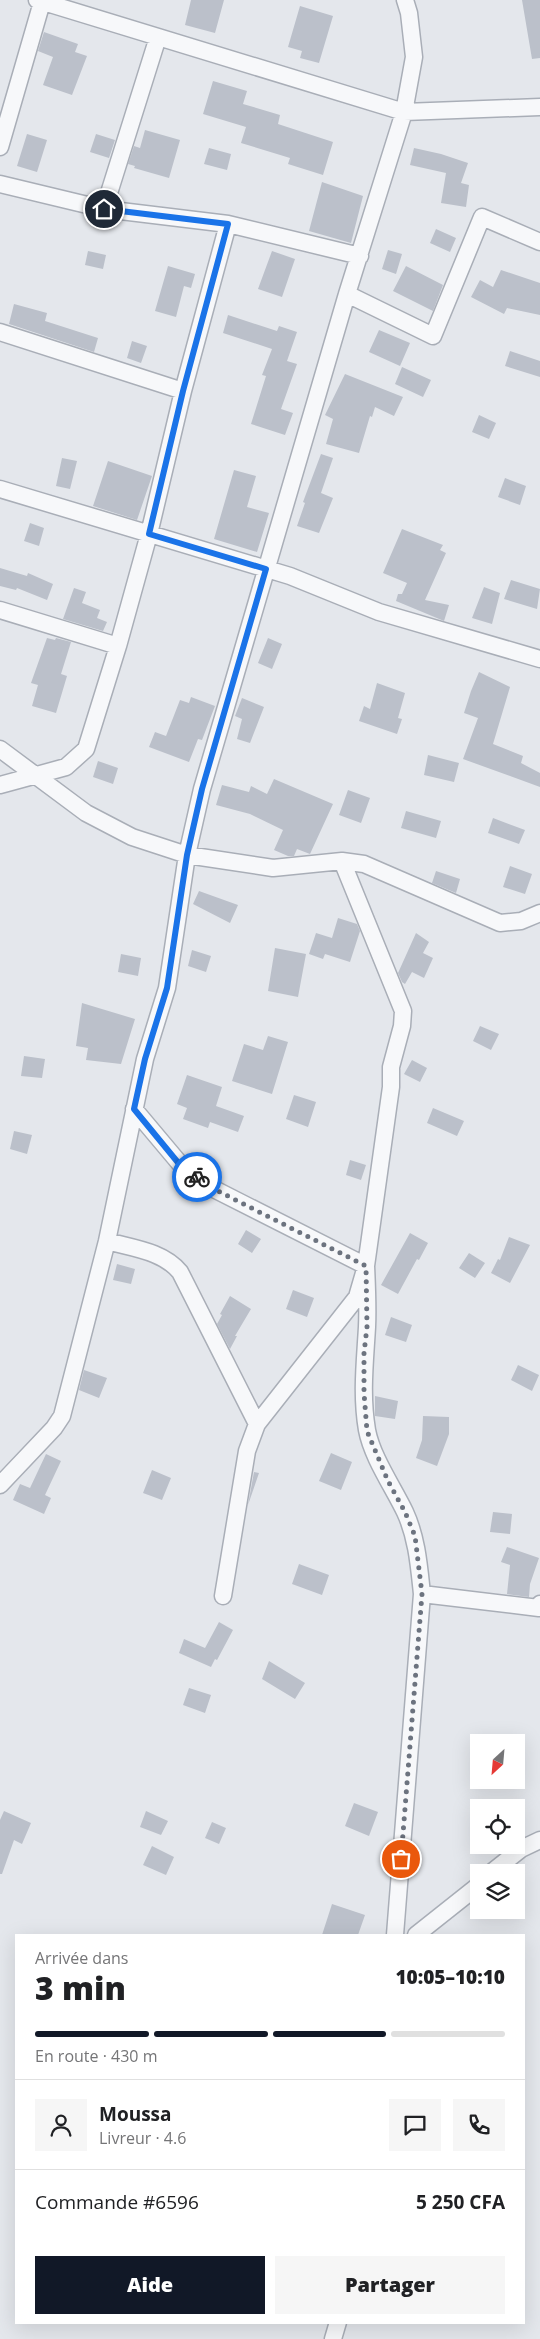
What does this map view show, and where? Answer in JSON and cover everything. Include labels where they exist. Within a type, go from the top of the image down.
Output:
[{"type":"street","points":[[0,1485],[54,1428],[62,1416],[107,1241],[145,1059],[167,988],[187,855],[202,789],[347,294],[404,112],[414,57],[406,0]]},
{"type":"street","points":[[0,147],[39,1],[404,112],[540,107]]},
{"type":"street","points":[[104,209],[158,37]]},
{"type":"street","points":[[0,184],[104,209],[228,224],[360,256]]},
{"type":"street","points":[[347,294],[433,336],[482,217],[540,242]]},
{"type":"street","points":[[0,785],[66,767],[86,749],[118,646],[149,534],[183,391],[228,224]]},
{"type":"street","points":[[0,332],[183,391]]},
{"type":"street","points":[[0,489],[290,576],[379,612],[540,659]]},
{"type":"street","points":[[0,610],[118,646]]},
{"type":"street","points":[[0,749],[86,814],[132,837],[187,855],[273,868],[342,861],[364,864],[500,923],[521,921],[540,912]]},
{"type":"street","points":[[223,1596],[247,1451],[257,1424],[357,1297],[366,1266],[391,1087],[391,1066],[402,1026],[403,1011],[342,861]]},
{"type":"street","points":[[134,1109],[180,1165],[212,1188],[366,1266]]},
{"type":"street","points":[[107,1241],[162,1257],[172,1263],[180,1272],[257,1424]]},
{"type":"street","points":[[366,1266],[367,1327],[364,1353],[364,1393],[367,1431],[388,1481],[405,1512],[415,1536],[422,1594],[395,1934]]},
{"type":"street","points":[[422,1594],[540,1607]]},
{"type":"street","points":[[502,1864],[521,1849],[540,1840]]},
{"type":"street","points":[[417,1934],[470,1891]]},
{"type":"street","points":[[333,2339],[337,2324]]},
{"type":"building","points":[[191,0],[224,0],[215,33],[185,25]]},
{"type":"building","points":[[522,0],[540,0],[540,58],[532,59]]},
{"type":"building","points":[[300,6],[333,16],[319,63],[300,58],[302,51],[288,47]]},
{"type":"building","points":[[44,32],[78,44],[75,52],[87,56],[72,95],[43,85],[53,57],[38,51]]},
{"type":"building","points":[[213,81],[247,91],[243,104],[280,115],[278,124],[333,142],[323,175],[288,164],[290,158],[241,143],[246,127],[203,114]]},
{"type":"building","points":[[145,130],[180,140],[169,178],[134,168],[135,166],[128,164],[134,146],[140,148]]},
{"type":"building","points":[[27,134],[47,140],[37,172],[17,166]]},
{"type":"building","points":[[96,134],[115,140],[109,158],[90,152]]},
{"type":"building","points":[[209,148],[231,154],[227,170],[204,164]]},
{"type":"building","points":[[414,148],[468,163],[461,183],[469,185],[466,207],[441,203],[446,173],[410,165]]},
{"type":"building","points":[[322,182],[363,196],[351,243],[309,231]]},
{"type":"building","points":[[436,229],[456,238],[450,252],[430,243]]},
{"type":"building","points":[[388,250],[402,254],[396,274],[382,269]]},
{"type":"building","points":[[88,251],[106,255],[103,269],[85,265]]},
{"type":"building","points":[[272,251],[295,259],[282,297],[258,289]]},
{"type":"building","points":[[168,266],[195,274],[191,288],[184,286],[176,317],[155,311]]},
{"type":"building","points":[[406,266],[443,285],[433,311],[393,291]]},
{"type":"building","points":[[501,270],[540,283],[540,315],[507,308],[504,314],[471,297],[480,280],[493,287]]},
{"type":"building","points":[[14,304],[47,313],[45,321],[98,338],[94,352],[9,324]]},
{"type":"building","points":[[228,315],[277,331],[279,326],[297,332],[287,361],[297,364],[281,409],[293,413],[285,435],[251,424],[266,376],[262,375],[272,349],[223,333]]},
{"type":"building","points":[[379,330],[410,343],[400,366],[369,352]]},
{"type":"building","points":[[132,341],[147,346],[141,363],[127,358]]},
{"type":"building","points":[[510,351],[540,361],[540,377],[505,366]]},
{"type":"building","points":[[402,367],[431,380],[423,397],[395,384]]},
{"type":"building","points":[[345,374],[403,397],[394,416],[375,407],[372,417],[370,416],[359,453],[326,444],[333,419],[325,415]]},
{"type":"building","points":[[479,415],[496,423],[489,439],[472,432]]},
{"type":"building","points":[[321,454],[333,458],[321,493],[333,498],[319,533],[297,526],[305,503],[303,502]]},
{"type":"building","points":[[62,458],[77,461],[70,489],[56,486]]},
{"type":"building","points":[[108,461],[152,476],[137,520],[93,506]]},
{"type":"building","points":[[234,470],[256,476],[247,507],[269,513],[257,552],[214,539]]},
{"type":"building","points":[[505,478],[526,486],[520,505],[498,497]]},
{"type":"building","points":[[30,523],[44,528],[39,546],[24,541]]},
{"type":"building","points":[[402,529],[443,545],[440,550],[446,553],[425,600],[449,605],[444,621],[396,601],[398,594],[402,594],[407,583],[383,573]]},
{"type":"building","points":[[0,568],[27,576],[28,573],[53,584],[47,600],[17,588],[16,590],[0,586]]},
{"type":"building","points":[[511,580],[540,589],[537,609],[504,599]]},
{"type":"building","points":[[484,587],[500,593],[492,624],[472,618]]},
{"type":"building","points":[[74,588],[86,592],[82,603],[100,610],[97,618],[107,622],[103,631],[63,619]]},
{"type":"building","points":[[47,638],[71,642],[61,674],[67,676],[56,713],[32,706],[38,685],[31,683]]},
{"type":"building","points":[[268,638],[282,644],[272,669],[258,663]]},
{"type":"building","points":[[479,672],[510,687],[493,744],[523,756],[521,763],[540,773],[540,787],[463,759],[478,718],[464,713]]},
{"type":"building","points":[[377,683],[405,693],[398,718],[402,719],[397,734],[359,721],[364,706],[370,709]]},
{"type":"building","points":[[191,697],[215,706],[202,740],[198,739],[189,762],[149,747],[155,732],[166,736],[180,700],[189,703]]},
{"type":"building","points":[[242,698],[264,707],[250,743],[237,739],[242,719],[235,716]]},
{"type":"building","points":[[428,755],[459,763],[454,782],[424,775]]},
{"type":"building","points":[[98,761],[118,768],[113,784],[93,777]]},
{"type":"building","points":[[274,779],[333,804],[310,854],[297,849],[294,856],[288,856],[274,850],[283,830],[250,814],[216,805],[222,785],[249,792],[251,786],[267,794]]},
{"type":"building","points":[[348,790],[370,798],[361,823],[339,815]]},
{"type":"building","points":[[406,811],[441,821],[436,838],[401,828]]},
{"type":"building","points":[[493,818],[525,830],[519,844],[488,833]]},
{"type":"building","points":[[510,866],[532,874],[525,894],[503,887]]},
{"type":"building","points":[[436,871],[460,879],[456,893],[432,883]]},
{"type":"building","points":[[199,891],[238,905],[230,923],[193,904]]},
{"type":"building","points":[[338,918],[357,924],[360,931],[350,962],[325,954],[323,959],[309,954],[316,933],[332,938]]},
{"type":"building","points":[[416,933],[429,942],[423,953],[433,958],[424,978],[412,972],[405,984],[398,973]]},
{"type":"building","points":[[275,948],[306,954],[298,997],[268,991]]},
{"type":"building","points":[[192,950],[211,956],[206,972],[188,966]]},
{"type":"building","points":[[121,954],[141,958],[138,976],[118,972]]},
{"type":"building","points":[[82,1003],[135,1019],[121,1064],[86,1060],[88,1048],[76,1046]]},
{"type":"building","points":[[480,1026],[499,1034],[491,1050],[473,1041]]},
{"type":"building","points":[[268,1036],[288,1042],[272,1094],[232,1081],[244,1044],[263,1050]]},
{"type":"building","points":[[24,1056],[45,1059],[42,1078],[21,1076]]},
{"type":"building","points":[[412,1060],[427,1068],[420,1082],[404,1074]]},
{"type":"building","points":[[187,1075],[222,1087],[216,1106],[244,1116],[238,1132],[210,1122],[208,1128],[183,1119],[187,1108],[177,1104]]},
{"type":"building","points":[[294,1095],[316,1102],[308,1127],[286,1119]]},
{"type":"building","points":[[433,1108],[464,1121],[457,1136],[427,1123]]},
{"type":"building","points":[[14,1131],[32,1135],[27,1154],[10,1149]]},
{"type":"building","points":[[350,1160],[366,1165],[361,1180],[346,1175]]},
{"type":"building","points":[[246,1230],[261,1239],[252,1253],[238,1244]]},
{"type":"building","points":[[410,1233],[428,1243],[398,1294],[381,1285]]},
{"type":"building","points":[[509,1237],[530,1245],[510,1283],[491,1273],[498,1259],[500,1260]]},
{"type":"building","points":[[469,1253],[485,1263],[475,1278],[459,1268]]},
{"type":"building","points":[[117,1264],[135,1269],[131,1284],[113,1280]]},
{"type":"building","points":[[293,1290],[314,1298],[307,1317],[286,1309]]},
{"type":"building","points":[[230,1296],[251,1309],[235,1336],[237,1336],[230,1349],[217,1324]]},
{"type":"building","points":[[391,1317],[412,1325],[406,1342],[385,1335]]},
{"type":"building","points":[[518,1365],[539,1375],[532,1391],[511,1380]]},
{"type":"building","points":[[84,1370],[107,1378],[99,1398],[79,1390]]},
{"type":"building","points":[[375,1396],[398,1401],[395,1419],[375,1416]]},
{"type":"building","points":[[423,1416],[449,1417],[449,1434],[437,1466],[416,1458],[422,1440]]},
{"type":"building","points":[[331,1453],[352,1462],[341,1490],[319,1481]]},
{"type":"building","points":[[46,1454],[61,1461],[45,1495],[51,1498],[44,1514],[13,1500],[20,1484],[30,1488]]},
{"type":"building","points":[[152,1470],[171,1478],[162,1500],[143,1493]]},
{"type":"building","points":[[254,1472],[259,1473],[248,1505]]},
{"type":"building","points":[[493,1512],[512,1514],[510,1534],[490,1532]]},
{"type":"building","points":[[507,1547],[539,1558],[530,1584],[529,1597],[507,1594],[510,1565],[501,1562]]},
{"type":"building","points":[[299,1564],[329,1575],[322,1595],[292,1584]]},
{"type":"building","points":[[219,1622],[233,1630],[217,1660],[215,1659],[211,1667],[179,1653],[184,1639],[205,1648]]},
{"type":"building","points":[[269,1661],[305,1683],[295,1699],[262,1679]]},
{"type":"building","points":[[189,1688],[211,1695],[205,1713],[183,1705]]},
{"type":"building","points":[[354,1803],[378,1812],[369,1836],[345,1826]]},
{"type":"building","points":[[4,1811],[31,1823],[22,1844],[14,1840],[2,1874],[0,1874],[0,1820]]},
{"type":"building","points":[[146,1811],[168,1821],[161,1835],[140,1827]]},
{"type":"building","points":[[212,1822],[226,1828],[219,1844],[205,1838]]},
{"type":"building","points":[[152,1846],[174,1857],[166,1875],[143,1865]]},
{"type":"building","points":[[332,1904],[365,1915],[358,1934],[322,1934]]},
{"type":"way so far","points":[[197,1177],[212,1188],[366,1266],[367,1327],[364,1353],[364,1393],[367,1431],[388,1481],[405,1512],[415,1536],[422,1594],[401,1859]]},
{"type":"route","points":[[104,209],[228,224],[183,391],[149,534],[266,569],[202,789],[187,855],[167,988],[145,1059],[134,1109],[180,1165],[197,1177]]}]
